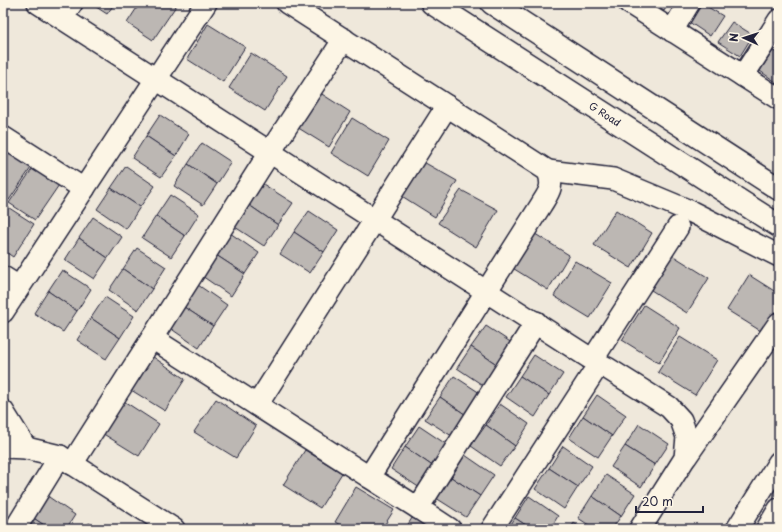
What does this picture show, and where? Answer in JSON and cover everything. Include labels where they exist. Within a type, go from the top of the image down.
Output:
[{"type":"street","points":[[38,3],[67,11],[156,79],[596,362],[669,407],[681,420],[687,437],[685,458]]},
{"type":"street","points":[[3,312],[11,282],[84,188],[206,3]]},
{"type":"street","points":[[287,3],[548,171],[612,179],[692,212],[779,256]]},
{"type":"street","name":"G Road","points":[[432,3],[779,226]]},
{"type":"street","points":[[492,3],[779,189]]},
{"type":"street","points":[[628,3],[779,99]]},
{"type":"street","points":[[672,31],[689,3]]},
{"type":"street","points":[[743,76],[779,20]]},
{"type":"street","points":[[15,529],[66,460],[152,338],[270,152],[344,39]]},
{"type":"street","points":[[257,405],[447,106]]},
{"type":"street","points":[[3,137],[84,188]]},
{"type":"street","points":[[369,477],[551,188],[551,179],[548,171]]},
{"type":"street","points":[[492,529],[678,227]]},
{"type":"street","points":[[418,508],[536,322]]},
{"type":"street","points":[[640,529],[685,458],[779,323]]},
{"type":"street","points":[[152,338],[450,529]]},
{"type":"street","points":[[3,411],[26,448]]},
{"type":"street","points":[[3,447],[26,448],[66,460],[150,522],[174,529]]},
{"type":"street","points":[[737,529],[779,462]]},
{"type":"street","points":[[767,529],[779,509]]},
{"type":"building","points":[[90,3],[115,3],[107,14]]},
{"type":"building","points":[[140,3],[178,3],[153,40],[127,23]]},
{"type":"building","points":[[651,3],[669,3],[664,11]]},
{"type":"building","points":[[701,3],[723,16],[710,36],[689,22]]},
{"type":"building","points":[[732,22],[753,35],[740,56],[718,42]]},
{"type":"building","points":[[208,24],[245,47],[223,82],[187,59]]},
{"type":"building","points":[[773,51],[779,54],[779,84],[760,71]]},
{"type":"building","points":[[251,53],[287,76],[265,111],[229,88]]},
{"type":"building","points":[[314,89],[350,112],[329,147],[292,124]]},
{"type":"building","points":[[160,115],[189,134],[176,156],[146,136]]},
{"type":"building","points":[[352,118],[389,141],[368,176],[331,153]]},
{"type":"building","points":[[146,136],[176,156],[161,177],[132,158]]},
{"type":"building","points":[[202,143],[231,162],[217,184],[188,164]]},
{"type":"building","points":[[9,144],[35,162],[9,200],[3,196],[3,153]]},
{"type":"building","points":[[420,160],[457,181],[435,217],[397,193]]},
{"type":"building","points":[[188,164],[217,184],[203,205],[174,186]]},
{"type":"building","points":[[35,165],[61,182],[35,220],[9,203]]},
{"type":"building","points":[[126,166],[155,186],[140,207],[111,188]]},
{"type":"building","points":[[263,184],[293,203],[278,225],[249,205]]},
{"type":"building","points":[[111,188],[140,207],[126,229],[97,209]]},
{"type":"building","points":[[461,190],[498,210],[476,247],[438,223]]},
{"type":"building","points":[[170,195],[199,214],[185,236],[156,216]]},
{"type":"building","points":[[3,204],[34,224],[13,257],[3,250]]},
{"type":"building","points":[[249,205],[278,225],[264,246],[235,227]]},
{"type":"building","points":[[616,210],[652,233],[631,268],[594,245]]},
{"type":"building","points":[[309,211],[338,230],[324,252],[294,232]]},
{"type":"building","points":[[156,216],[185,236],[171,257],[142,238]]},
{"type":"building","points":[[93,217],[122,237],[108,258],[79,238]]},
{"type":"building","points":[[294,232],[324,252],[310,273],[280,254]]},
{"type":"building","points":[[532,232],[569,255],[548,290],[511,267]]},
{"type":"building","points":[[230,233],[259,253],[245,274],[216,255]]},
{"type":"building","points":[[79,238],[108,258],[94,279],[65,260]]},
{"type":"building","points":[[137,248],[166,267],[152,289],[123,269]]},
{"type":"building","points":[[216,255],[245,274],[231,296],[202,276]]},
{"type":"building","points":[[672,255],[709,278],[687,313],[651,290]]},
{"type":"building","points":[[575,261],[612,283],[590,318],[554,296]]},
{"type":"building","points":[[123,269],[152,289],[138,310],[109,290]]},
{"type":"building","points":[[62,270],[91,289],[77,311],[48,291]]},
{"type":"building","points":[[749,275],[779,294],[779,309],[764,333],[727,310]]},
{"type":"building","points":[[198,285],[227,305],[213,326],[184,307]]},
{"type":"building","points":[[48,291],[77,311],[63,332],[34,313]]},
{"type":"building","points":[[105,297],[134,316],[120,338],[91,318]]},
{"type":"building","points":[[644,305],[680,328],[659,363],[622,340]]},
{"type":"building","points":[[184,307],[213,326],[199,348],[170,328]]},
{"type":"building","points":[[91,318],[120,338],[106,359],[77,340]]},
{"type":"building","points":[[486,326],[515,345],[501,367],[471,347]]},
{"type":"building","points":[[680,337],[717,360],[695,395],[658,372]]},
{"type":"building","points":[[471,347],[501,367],[487,388],[457,368]]},
{"type":"building","points":[[146,352],[185,379],[165,411],[123,385]]},
{"type":"building","points":[[534,355],[563,374],[549,395],[520,376]]},
{"type":"building","points":[[454,376],[483,395],[469,417],[440,397]]},
{"type":"building","points":[[520,376],[549,395],[535,417],[506,397]]},
{"type":"building","points":[[597,395],[626,415],[612,436],[583,416]]},
{"type":"building","points":[[440,397],[469,417],[455,438],[425,419]]},
{"type":"building","points":[[119,398],[159,424],[139,456],[97,430]]},
{"type":"building","points":[[216,399],[256,426],[236,458],[194,432]]},
{"type":"building","points":[[500,404],[529,424],[515,446],[486,425]]},
{"type":"building","points":[[583,416],[612,436],[598,457],[569,438]]},
{"type":"building","points":[[639,424],[669,444],[655,465],[625,446]]},
{"type":"building","points":[[486,425],[515,446],[500,466],[471,446]]},
{"type":"building","points":[[419,426],[449,446],[434,467],[405,447]]},
{"type":"building","points":[[563,446],[592,466],[578,487],[549,468]]},
{"type":"building","points":[[625,446],[655,465],[641,487],[611,467]]},
{"type":"building","points":[[405,447],[434,467],[420,488],[391,469]]},
{"type":"building","points":[[305,450],[342,473],[320,508],[283,485]]},
{"type":"building","points":[[465,455],[494,475],[480,496],[451,477]]},
{"type":"building","points":[[549,468],[578,487],[564,509],[535,489]]},
{"type":"building","points":[[606,475],[635,494],[621,516],[592,496]]},
{"type":"building","points":[[451,477],[480,496],[466,517],[436,498]]},
{"type":"building","points":[[356,487],[394,510],[382,529],[347,529],[335,522]]},
{"type":"building","points":[[46,495],[75,515],[66,529],[50,529],[32,517]]},
{"type":"building","points":[[529,496],[558,516],[550,529],[532,529],[515,518]]},
{"type":"building","points":[[592,496],[621,516],[612,529],[595,529],[578,518]]},
{"type":"building","points":[[414,515],[435,529],[405,529]]},
{"type":"building","points":[[32,517],[50,529],[24,529]]},
{"type":"building","points":[[515,518],[532,529],[508,529]]},
{"type":"building","points":[[89,523],[98,529],[85,529]]},
{"type":"building","points":[[574,523],[582,529],[570,529]]}]
